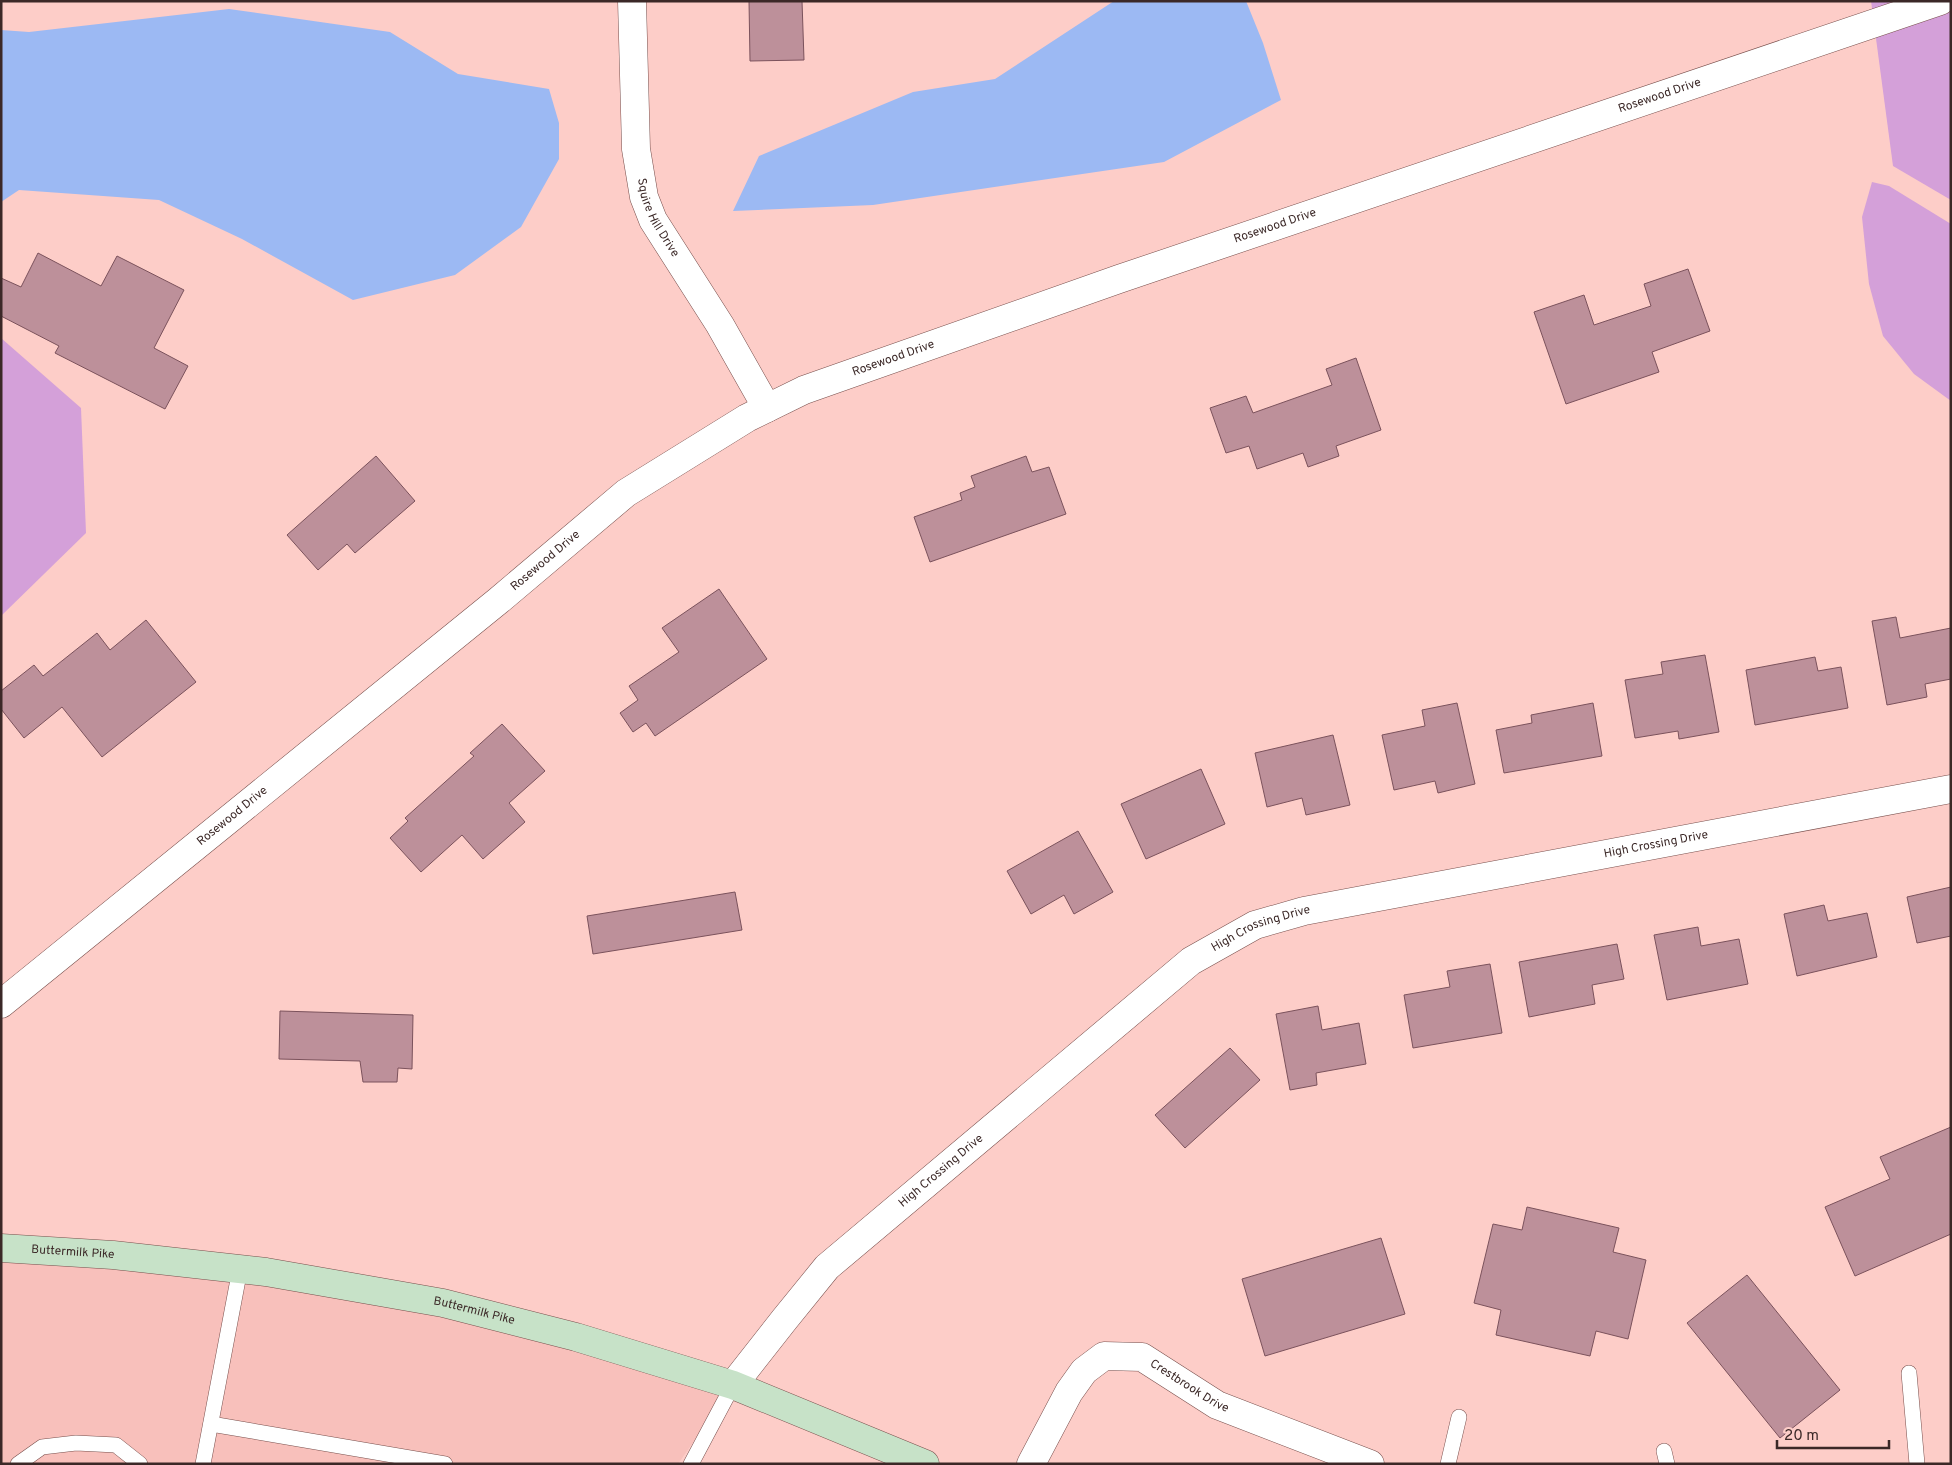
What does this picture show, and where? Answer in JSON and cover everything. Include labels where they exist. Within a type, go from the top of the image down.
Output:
[{"type":"main road","name":"Buttermilk Pike","points":[[1,1248],[113,1255],[240,1269],[443,1304],[576,1337],[733,1386],[925,1464]]},
{"type":"street","name":"Squire Hill Drive","points":[[632,1],[636,149],[644,197],[653,220],[720,325],[767,408]]},
{"type":"street","name":"Rosewood Drive","points":[[1,1004],[498,601],[626,493],[747,418],[804,390],[1119,279],[1940,1]]},
{"type":"street","name":"High Crossing Drive","points":[[733,1386],[827,1268],[1191,961],[1254,925],[1304,911],[1951,789]]},
{"type":"street","name":"Crestbrook Drive","points":[[1031,1464],[1069,1392],[1084,1371],[1104,1356],[1142,1357],[1217,1405],[1370,1464]]},
{"type":"lane","points":[[203,1464],[240,1269]]},
{"type":"lane","points":[[1909,1373],[1917,1464]]},
{"type":"lane","points":[[691,1464],[733,1386]]},
{"type":"lane","points":[[1448,1464],[1459,1416]]},
{"type":"lane","points":[[211,1424],[445,1464]]},
{"type":"lane","points":[[18,1464],[42,1447],[76,1443],[116,1445],[140,1464]]},
{"type":"shaded area","points":[[1871,1],[1951,1],[1951,200],[1893,166]]},
{"type":"shaded area","points":[[1872,182],[1889,186],[1951,224],[1951,401],[1914,374],[1883,336],[1869,284],[1862,217]]},
{"type":"shaded area","points":[[1,338],[81,408],[86,533],[1,616]]},
{"type":"shaded area","points":[[1,1248],[266,1272],[733,1385],[678,1464],[1,1464]]},
{"type":"water","points":[[1114,1],[1246,1],[1263,43],[1281,100],[1164,162],[873,205],[733,211],[759,156],[913,92],[995,79]]},
{"type":"water","points":[[229,9],[390,32],[458,74],[549,89],[559,123],[559,159],[521,227],[455,275],[353,300],[242,239],[159,200],[19,190],[1,202],[1,30],[29,32]]},
{"type":"building","points":[[749,1],[802,1],[804,60],[750,61]]},
{"type":"building","points":[[38,253],[101,286],[117,256],[184,290],[154,348],[188,366],[165,409],[55,353],[59,346],[1,316],[1,278],[21,287]]},
{"type":"building","points":[[1688,269],[1710,331],[1652,352],[1659,372],[1566,404],[1534,312],[1584,295],[1594,325],[1651,306],[1644,284]]},
{"type":"building","points":[[1356,358],[1381,430],[1336,446],[1339,456],[1308,467],[1303,453],[1257,469],[1249,446],[1226,453],[1210,408],[1246,396],[1253,413],[1332,385],[1326,369]]},
{"type":"building","points":[[376,456],[415,501],[355,553],[347,544],[318,570],[287,535]]},
{"type":"building","points":[[1026,456],[1032,472],[1049,467],[1066,514],[930,562],[914,517],[962,500],[960,493],[975,487],[971,476]]},
{"type":"building","points":[[719,589],[767,659],[655,736],[646,723],[633,732],[620,713],[638,700],[629,686],[679,652],[662,628]]},
{"type":"building","points":[[1896,617],[1900,638],[1951,628],[1951,679],[1925,684],[1927,697],[1887,705],[1872,621]]},
{"type":"building","points":[[146,620],[196,682],[102,757],[62,707],[24,738],[1,709],[1,691],[34,665],[43,676],[97,633],[110,650]]},
{"type":"building","points":[[1705,655],[1719,732],[1679,739],[1678,731],[1635,738],[1625,680],[1663,674],[1661,662]]},
{"type":"building","points":[[1815,657],[1818,671],[1841,667],[1848,708],[1755,725],[1746,670]]},
{"type":"building","points":[[1457,703],[1475,784],[1438,793],[1435,781],[1394,790],[1382,735],[1425,726],[1422,710]]},
{"type":"building","points":[[1593,703],[1602,756],[1504,773],[1496,730],[1532,723],[1531,715]]},
{"type":"building","points":[[502,724],[545,771],[509,803],[525,822],[483,859],[462,835],[421,872],[390,838],[408,821],[405,818],[474,756],[470,753]]},
{"type":"building","points":[[1333,735],[1350,805],[1306,815],[1302,798],[1267,807],[1255,753]]},
{"type":"building","points":[[1201,769],[1225,824],[1146,859],[1121,804]]},
{"type":"building","points":[[1078,831],[1113,892],[1074,914],[1064,895],[1031,914],[1007,871]]},
{"type":"building","points":[[1951,887],[1951,936],[1917,943],[1907,897]]},
{"type":"building","points":[[735,892],[742,930],[593,954],[587,916]]},
{"type":"building","points":[[1824,905],[1828,921],[1867,913],[1877,957],[1797,976],[1784,914]]},
{"type":"building","points":[[1698,927],[1701,946],[1739,939],[1748,984],[1667,1000],[1654,935]]},
{"type":"building","points":[[1617,944],[1624,979],[1592,985],[1595,1004],[1529,1017],[1519,962]]},
{"type":"building","points":[[1490,964],[1502,1033],[1413,1048],[1404,995],[1450,987],[1447,971]]},
{"type":"building","points":[[1318,1006],[1322,1030],[1359,1023],[1366,1064],[1316,1073],[1317,1085],[1290,1090],[1276,1014]]},
{"type":"building","points":[[280,1011],[413,1015],[412,1069],[398,1068],[397,1082],[363,1082],[360,1061],[279,1059]]},
{"type":"building","points":[[1230,1048],[1260,1080],[1185,1148],[1155,1115]]},
{"type":"building","points":[[1951,1127],[1951,1234],[1855,1276],[1825,1207],[1890,1179],[1880,1157]]},
{"type":"building","points":[[1527,1207],[1619,1228],[1613,1252],[1646,1260],[1628,1339],[1596,1331],[1590,1356],[1496,1335],[1501,1310],[1474,1303],[1493,1224],[1522,1230]]},
{"type":"building","points":[[1381,1238],[1405,1314],[1265,1356],[1242,1279]]},
{"type":"building","points":[[1747,1275],[1840,1390],[1780,1438],[1687,1323]]}]
